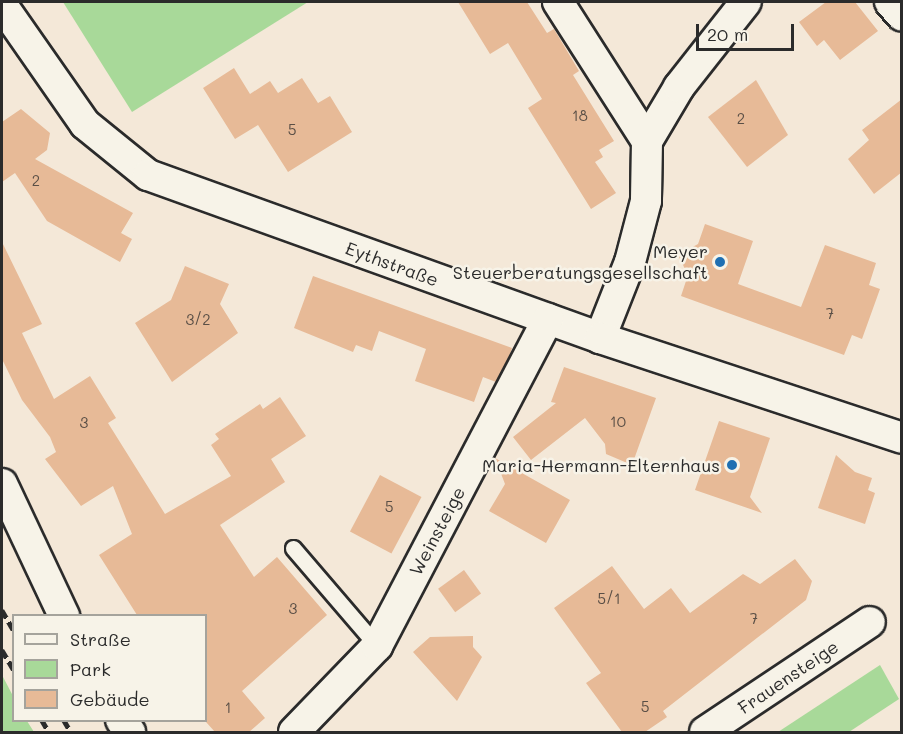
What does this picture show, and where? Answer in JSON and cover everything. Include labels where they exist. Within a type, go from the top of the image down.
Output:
[{"type":"street","points":[[558,2],[646,141]]},
{"type":"street","points":[[600,338],[630,262],[643,211],[646,141],[679,87],[746,2]]},
{"type":"street","points":[[890,2],[902,16]]},
{"type":"street","name":"Eythstraße","points":[[2,5],[85,124],[148,175],[600,338],[902,438]]},
{"type":"street","name":"Weinsteige","points":[[294,732],[376,646],[548,319]]},
{"type":"street","points":[[2,484],[64,614]]},
{"type":"street","name":"Frauensteige","points":[[705,732],[870,622]]},
{"type":"lane","points":[[293,548],[376,646]]},
{"type":"green space","points":[[63,2],[308,2],[132,112]]},
{"type":"green space","points":[[880,665],[899,699],[849,732],[778,732]]},
{"type":"green space","points":[[2,675],[12,694],[12,722],[28,722],[34,732],[2,732]]},
{"type":"building","points":[[458,2],[527,2],[547,33],[554,29],[579,71],[573,75],[614,141],[599,150],[603,157],[595,162],[616,193],[591,209],[528,108],[542,99],[508,43],[490,54]]},
{"type":"building","points":[[826,2],[855,2],[878,31],[840,60],[824,40],[817,46],[799,22]]},
{"type":"building","points":[[234,68],[250,94],[270,81],[278,93],[302,78],[318,103],[330,96],[352,132],[288,172],[258,125],[235,139],[203,88]]},
{"type":"building","points":[[756,80],[788,135],[747,167],[708,117]]},
{"type":"building","points":[[902,99],[902,172],[874,194],[848,159],[869,140],[862,130]]},
{"type":"building","points":[[21,109],[50,133],[47,150],[35,159],[133,213],[121,233],[132,239],[120,262],[47,221],[15,173],[2,182],[2,122]]},
{"type":"building","points":[[705,224],[753,241],[738,284],[801,307],[825,245],[876,263],[869,285],[880,289],[862,339],[852,335],[844,355],[681,296],[688,275],[678,255],[698,244]]},
{"type":"building","points":[[2,242],[42,324],[22,333],[54,399],[90,376],[116,418],[108,423],[165,514],[231,476],[211,445],[219,439],[215,434],[260,404],[263,409],[280,397],[306,436],[271,459],[285,482],[220,525],[254,577],[277,557],[327,615],[242,691],[265,718],[249,732],[215,732],[206,722],[207,614],[136,614],[99,555],[132,534],[113,486],[81,506],[45,459],[56,452],[50,437],[22,400],[2,359]]},
{"type":"building","points":[[185,266],[229,284],[220,304],[238,333],[172,382],[135,323],[171,300]]},
{"type":"building","points":[[313,276],[512,348],[509,357],[496,382],[483,377],[474,402],[415,381],[426,349],[379,331],[372,351],[356,345],[353,352],[294,328]]},
{"type":"building","points":[[564,367],[656,398],[632,465],[606,454],[605,444],[585,418],[531,460],[513,437],[556,403],[551,402]]},
{"type":"building","name":"Maria-Hermann-Elternhaus","points":[[719,421],[770,438],[750,497],[762,513],[695,490]]},
{"type":"building","points":[[836,455],[855,472],[872,478],[868,490],[875,493],[865,524],[818,508]]},
{"type":"building","points":[[495,458],[570,500],[546,543],[489,511],[505,484]]},
{"type":"building","points":[[380,475],[421,497],[391,554],[350,532]]},
{"type":"building","points":[[795,559],[812,581],[806,600],[663,711],[667,717],[645,732],[622,732],[586,683],[601,673],[554,608],[612,566],[644,609],[671,588],[690,613],[743,574],[760,584]]},
{"type":"building","points":[[464,570],[481,593],[455,612],[438,589]]},
{"type":"building","points":[[473,636],[473,647],[482,657],[457,701],[413,652],[430,637]]},
{"type":"railway","points":[[2,610],[12,628]]},
{"type":"railway","points":[[2,650],[12,667]]},
{"type":"railway","points":[[43,722],[49,732]]},
{"type":"railway","points":[[65,722],[71,732]]},
{"type":"place","name":"Meyer Steuerberatungsgesellschaft","points":[[720,262]]},
{"type":"place","name":"Maria-Hermann-Elternhaus","points":[[732,465]]}]
